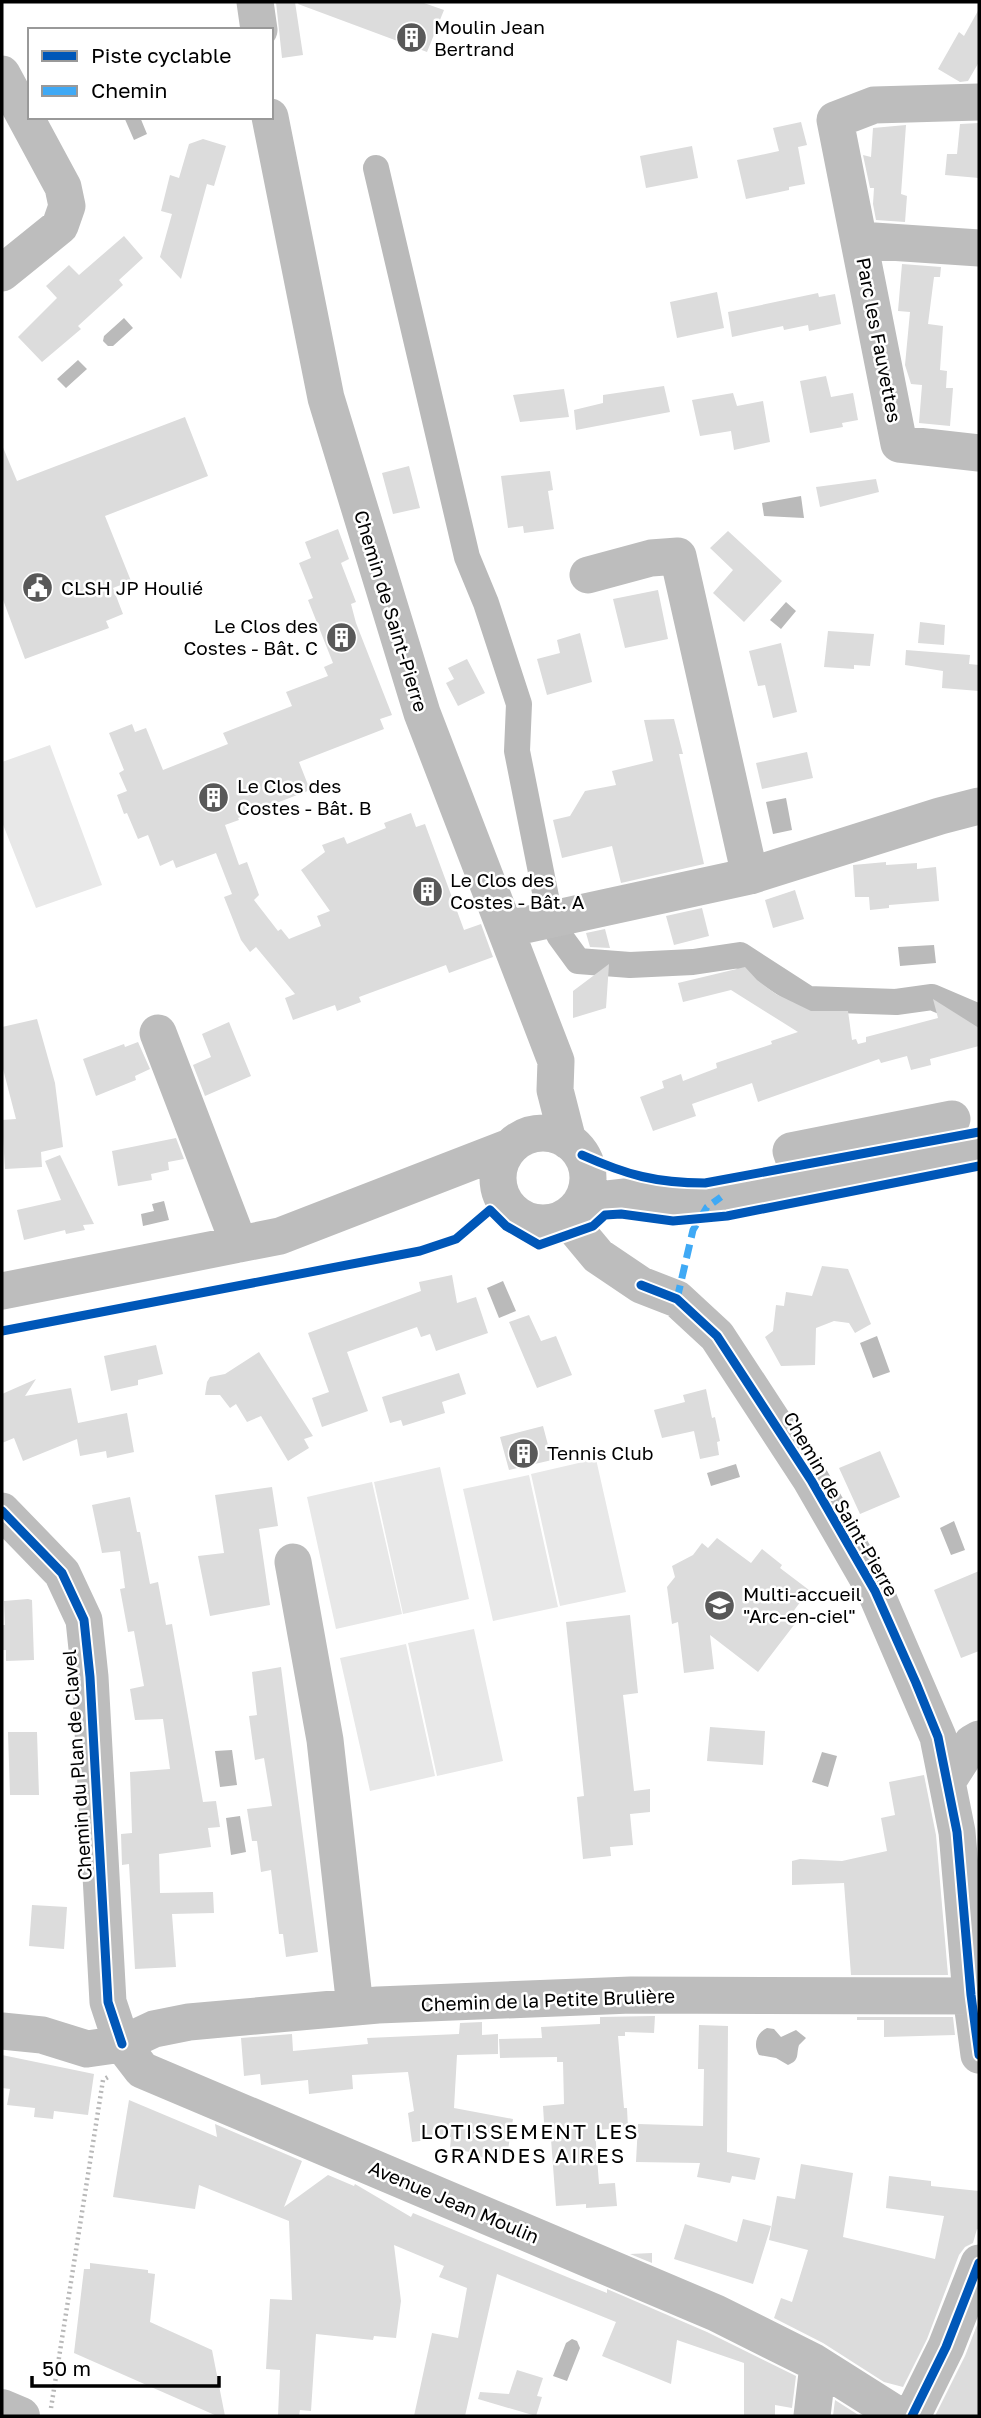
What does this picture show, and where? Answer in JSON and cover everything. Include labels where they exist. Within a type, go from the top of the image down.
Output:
[{"type":"main road","points":[[2,2408],[21,2416]]},
{"type":"street","points":[[255,2],[259,28]]},
{"type":"street","points":[[2,74],[62,187],[67,206],[60,226],[2,272]]},
{"type":"street","name":"Parc les Fauvettes","points":[[979,102],[874,105],[835,120],[899,444],[979,453]]},
{"type":"street","name":"Chemin de Saint-Pierre","points":[[270,119],[326,398],[422,713],[556,1061],[555,1090],[568,1141]]},
{"type":"street","name":"Parc les Fauvettes","points":[[859,240],[979,248]]},
{"type":"street","points":[[588,576],[651,558],[678,555],[750,876]]},
{"type":"street","points":[[507,929],[750,876],[979,806]]},
{"type":"street","points":[[158,1033],[239,1244]]},
{"type":"street","points":[[2,1291],[280,1237],[516,1143],[537,1133],[553,1134],[568,1141],[582,1155],[581,1195],[555,1221],[520,1214],[500,1193],[498,1177],[501,1161],[516,1143],[546,1111],[555,1090]]},
{"type":"street","points":[[802,1183],[791,1151],[952,1119]]},
{"type":"street","points":[[581,1195],[704,1201],[979,1148]]},
{"type":"street","name":"Chemin de Saint-Pierre","points":[[426,1179],[485,1193],[520,1214],[593,1271],[617,1282],[641,1285]]},
{"type":"street","name":"Chemin de Saint-Pierre","points":[[581,1195],[578,1232],[598,1256],[641,1285],[677,1299],[718,1336],[804,1469],[875,1591],[938,1738],[957,1832],[979,2055]]},
{"type":"street","name":"Chemin du Plan de Clavel","points":[[2,1511],[62,1573],[84,1620],[90,1677],[108,2002],[117,2059]]},
{"type":"street","points":[[293,1562],[324,1740],[355,2007]]},
{"type":"street","points":[[938,1738],[979,1715]]},
{"type":"street","points":[[947,1782],[972,1743],[979,1739]]},
{"type":"street","name":"Chemin de la Petite Brulière","points":[[117,2059],[154,2029],[189,2022],[355,2007],[631,1995],[975,1995]]},
{"type":"street","points":[[2,2031],[42,2035],[117,2059]]},
{"type":"street","name":"Avenue Jean Moulin","points":[[117,2059],[716,2313],[818,2365],[899,2416]]},
{"type":"street","points":[[912,2416],[946,2347],[979,2263]]},
{"type":"street","points":[[812,2416],[818,2365]]},
{"type":"path","points":[[50,2416],[103,2080],[117,2059]]},
{"type":"shaded area","points":[[125,119],[141,119],[147,134],[134,140]]},
{"type":"shaded area","points":[[124,318],[133,328],[113,346],[108,346],[103,341],[104,336]]},
{"type":"shaded area","points":[[78,360],[87,369],[66,388],[57,379]]},
{"type":"shaded area","points":[[801,496],[804,518],[764,516],[762,503]]},
{"type":"shaded area","points":[[786,602],[796,611],[781,629],[770,620]]},
{"type":"shaded area","points":[[50,745],[102,885],[36,908],[2,822],[2,762]]},
{"type":"shaded area","points":[[786,798],[792,830],[773,834],[766,802]]},
{"type":"shaded area","points":[[934,945],[936,963],[900,966],[898,947]]},
{"type":"shaded area","points":[[164,1201],[169,1220],[143,1226],[141,1214],[154,1211],[152,1204]]},
{"type":"shaded area","points":[[503,1281],[516,1311],[499,1318],[487,1288]]},
{"type":"shaded area","points":[[877,1336],[890,1372],[873,1378],[860,1343]]},
{"type":"shaded area","points":[[596,1459],[626,1592],[560,1606],[531,1474]]},
{"type":"shaded area","points":[[736,1464],[740,1477],[711,1486],[707,1473]]},
{"type":"shaded area","points":[[440,1467],[469,1599],[403,1614],[374,1482]]},
{"type":"shaded area","points":[[529,1475],[558,1607],[493,1621],[463,1489]]},
{"type":"shaded area","points":[[372,1482],[402,1614],[336,1629],[307,1497]]},
{"type":"shaded area","points":[[954,1521],[965,1550],[951,1555],[940,1528]]},
{"type":"shaded area","points":[[474,1629],[503,1761],[437,1776],[408,1643]]},
{"type":"shaded area","points":[[406,1644],[435,1776],[370,1791],[340,1658]]},
{"type":"shaded area","points":[[232,1750],[237,1785],[220,1787],[215,1751]]},
{"type":"shaded area","points":[[822,1752],[837,1756],[828,1787],[812,1782]]},
{"type":"shaded area","points":[[240,1816],[246,1852],[231,1855],[226,1818]]},
{"type":"shaded area","points":[[767,2028],[774,2029],[781,2037],[796,2030],[806,2038],[799,2045],[794,2061],[788,2065],[776,2058],[759,2055],[757,2040],[760,2033]]},
{"type":"shaded area","points":[[572,2339],[577,2341],[580,2348],[567,2381],[553,2376],[566,2343]]},
{"type":"building","points":[[276,2],[295,2],[303,55],[282,58]]},
{"type":"building","name":"Moulin Jean Bertrand","points":[[421,2],[444,10],[427,52],[298,4]]},
{"type":"building","points":[[979,9],[979,62],[968,81],[960,82],[938,69],[959,32],[964,36]]},
{"type":"building","points":[[801,122],[807,145],[798,147],[805,184],[746,199],[737,160],[779,151],[773,128]]},
{"type":"building","points":[[979,123],[979,178],[945,175],[947,154],[957,154],[960,124]]},
{"type":"building","points":[[906,125],[901,194],[907,196],[905,222],[876,220],[874,188],[870,188],[863,155],[871,157],[873,128]]},
{"type":"building","points":[[203,139],[226,146],[214,186],[207,184],[181,279],[160,257],[172,214],[161,211],[170,175],[179,178],[189,144]]},
{"type":"building","points":[[692,146],[698,178],[646,188],[640,156]]},
{"type":"building","points":[[124,236],[143,258],[119,280],[123,285],[78,326],[81,329],[42,362],[18,337],[57,298],[46,286],[69,265],[79,275]]},
{"type":"building","points":[[902,264],[941,267],[940,277],[934,277],[928,324],[943,326],[940,370],[947,371],[946,388],[953,388],[950,426],[919,423],[922,385],[911,384],[905,365],[910,312],[898,311]]},
{"type":"building","points":[[717,292],[724,328],[677,338],[670,302]]},
{"type":"building","points":[[818,293],[819,297],[835,294],[841,324],[809,331],[808,325],[784,330],[783,326],[732,337],[728,312]]},
{"type":"building","points":[[826,376],[831,397],[853,393],[858,420],[842,423],[843,427],[810,433],[800,381]]},
{"type":"building","points":[[664,386],[670,412],[576,430],[574,410],[603,403],[603,395]]},
{"type":"building","points":[[564,389],[569,417],[520,422],[513,395]]},
{"type":"building","points":[[733,393],[737,406],[763,401],[770,442],[734,450],[731,431],[700,436],[692,400]]},
{"type":"building","points":[[185,417],[208,476],[105,516],[131,581],[113,588],[123,614],[106,621],[109,628],[25,659],[2,597],[2,445],[17,481]]},
{"type":"building","points":[[409,466],[420,508],[393,514],[382,473]]},
{"type":"building","points":[[550,471],[553,490],[548,491],[554,529],[524,533],[523,526],[508,528],[501,476]]},
{"type":"building","points":[[876,479],[879,492],[820,507],[816,487]]},
{"type":"building","points":[[338,529],[349,559],[341,563],[356,602],[351,604],[356,623],[392,715],[380,719],[384,729],[299,762],[310,790],[225,825],[239,865],[247,862],[259,895],[254,900],[278,931],[281,929],[289,939],[321,926],[317,916],[330,911],[301,870],[325,852],[322,845],[344,837],[347,844],[386,828],[384,823],[411,813],[416,827],[425,824],[464,930],[481,924],[493,957],[449,973],[446,965],[359,997],[361,1002],[337,1011],[335,1005],[293,1020],[285,998],[295,994],[256,947],[250,952],[241,940],[224,897],[232,894],[216,853],[176,868],[173,860],[160,866],[148,835],[138,839],[117,795],[127,791],[119,773],[124,770],[109,733],[132,724],[135,732],[146,728],[163,770],[228,744],[223,733],[292,706],[286,692],[328,676],[324,667],[333,663],[308,600],[313,598],[299,563],[311,558],[305,542]]},
{"type":"building","points":[[728,531],[782,581],[744,622],[713,593],[733,570],[710,548]]},
{"type":"building","points":[[658,590],[668,639],[625,648],[613,599]]},
{"type":"building","points":[[920,622],[945,625],[944,645],[918,643]]},
{"type":"building","points":[[828,631],[874,634],[870,666],[854,665],[854,669],[824,667]]},
{"type":"building","points":[[580,633],[592,682],[547,695],[537,659],[560,653],[557,640]]},
{"type":"building","points":[[781,643],[797,712],[773,718],[765,685],[758,686],[749,651]]},
{"type":"building","points":[[906,650],[970,655],[969,664],[979,665],[979,691],[942,688],[943,671],[905,665]]},
{"type":"building","points":[[467,659],[485,693],[458,706],[446,683],[454,679],[448,668]]},
{"type":"building","points":[[674,719],[683,754],[679,754],[704,864],[621,883],[612,846],[562,858],[553,820],[570,816],[585,791],[616,785],[612,771],[653,761],[644,720]]},
{"type":"building","points":[[807,752],[813,778],[762,789],[756,763]]},
{"type":"building","points":[[886,862],[886,865],[917,863],[917,869],[936,867],[939,901],[889,905],[889,908],[870,910],[869,897],[855,897],[853,865]]},
{"type":"building","points":[[795,890],[804,919],[773,928],[765,900]]},
{"type":"building","points":[[702,908],[709,936],[674,945],[666,916]]},
{"type":"building","points":[[605,929],[610,948],[590,947],[586,933]]},
{"type":"building","points":[[609,964],[606,1008],[573,1018],[573,991]]},
{"type":"building","points":[[745,967],[776,994],[811,1011],[848,1011],[852,1040],[856,1039],[858,1044],[866,1042],[866,1037],[938,1018],[933,999],[979,1028],[979,1046],[930,1059],[931,1065],[911,1070],[907,1056],[881,1063],[879,1059],[758,1102],[752,1083],[692,1104],[696,1116],[653,1131],[640,1097],[664,1088],[662,1081],[681,1074],[683,1081],[717,1068],[716,1063],[798,1032],[731,990],[683,1002],[678,983]]},
{"type":"building","points":[[37,1019],[55,1083],[63,1147],[41,1152],[42,1167],[5,1169],[2,1120],[16,1119],[2,1065],[2,1027]]},
{"type":"building","points":[[229,1022],[251,1076],[205,1096],[193,1065],[211,1057],[202,1034]]},
{"type":"building","points":[[138,1042],[150,1069],[135,1076],[136,1080],[96,1096],[83,1059],[124,1044],[125,1047]]},
{"type":"building","points":[[176,1138],[184,1159],[168,1162],[169,1170],[151,1174],[152,1180],[118,1186],[112,1151]]},
{"type":"building","points":[[60,1155],[94,1224],[83,1225],[85,1230],[66,1234],[65,1230],[24,1240],[17,1210],[61,1200],[45,1161]]},
{"type":"building","points":[[822,1266],[848,1269],[871,1324],[855,1333],[849,1323],[834,1321],[816,1328],[815,1365],[781,1366],[765,1337],[773,1331],[776,1305],[784,1306],[786,1292],[812,1296]]},
{"type":"building","points":[[452,1275],[457,1303],[476,1297],[488,1333],[436,1351],[430,1334],[421,1337],[417,1327],[347,1352],[368,1411],[322,1427],[312,1398],[329,1392],[308,1333],[421,1291],[419,1282]]},
{"type":"building","points":[[529,1315],[541,1341],[556,1336],[572,1375],[537,1388],[509,1322]]},
{"type":"building","points":[[156,1345],[163,1374],[138,1380],[138,1385],[111,1391],[104,1356]]},
{"type":"building","points":[[259,1352],[313,1436],[304,1439],[309,1448],[288,1461],[261,1416],[247,1422],[236,1404],[230,1408],[220,1395],[205,1395],[210,1377],[225,1374]]},
{"type":"building","points":[[459,1373],[466,1394],[442,1402],[445,1413],[403,1426],[401,1420],[390,1423],[382,1397]]},
{"type":"building","points":[[36,1379],[25,1396],[71,1388],[78,1423],[127,1413],[134,1452],[107,1458],[106,1451],[80,1456],[77,1439],[23,1461],[14,1438],[2,1443],[2,1394]]},
{"type":"building","points":[[706,1389],[720,1441],[717,1442],[719,1455],[700,1459],[694,1431],[662,1438],[654,1410],[685,1402],[683,1395]]},
{"type":"building","name":"Tennis Club","points":[[543,1426],[552,1460],[509,1470],[500,1437]]},
{"type":"building","points":[[880,1451],[900,1497],[860,1514],[839,1468]]},
{"type":"building","points":[[272,1487],[278,1526],[259,1529],[270,1605],[210,1616],[198,1556],[224,1553],[215,1495]]},
{"type":"building","points":[[130,1497],[150,1584],[158,1582],[166,1625],[172,1624],[203,1802],[216,1801],[220,1827],[208,1828],[211,1847],[159,1854],[160,1893],[213,1892],[214,1913],[172,1914],[176,1967],[135,1969],[129,1864],[122,1865],[121,1834],[132,1833],[130,1772],[170,1769],[163,1719],[135,1720],[130,1689],[144,1686],[134,1631],[128,1632],[120,1589],[125,1588],[120,1551],[102,1553],[92,1505]]},
{"type":"building","name":"Multi-accueil \"Arc-en-ciel\"","points":[[717,1538],[751,1563],[762,1549],[782,1565],[780,1568],[809,1590],[787,1620],[794,1625],[758,1672],[710,1635],[714,1669],[684,1673],[678,1622],[672,1624],[667,1587],[675,1577],[672,1566],[693,1555],[702,1543],[708,1548]]},
{"type":"building","points":[[979,1571],[979,1651],[961,1658],[934,1590]]},
{"type":"building","points":[[32,1600],[34,1660],[6,1661],[6,1650],[2,1650],[4,1601]]},
{"type":"building","points":[[630,1615],[638,1693],[623,1695],[634,1791],[650,1789],[650,1812],[630,1814],[633,1845],[610,1847],[611,1856],[583,1859],[577,1797],[584,1796],[566,1622]]},
{"type":"building","points":[[281,1667],[318,1952],[286,1957],[283,1934],[279,1934],[271,1870],[261,1872],[257,1841],[252,1841],[247,1809],[272,1806],[264,1758],[255,1760],[249,1716],[257,1715],[252,1672]]},
{"type":"building","points":[[710,1727],[765,1731],[763,1765],[707,1761]]},
{"type":"building","points":[[8,1732],[37,1732],[39,1795],[10,1795]]},
{"type":"building","points":[[924,1775],[936,1835],[948,1975],[851,1975],[844,1883],[792,1885],[792,1861],[842,1861],[887,1851],[881,1818],[895,1815],[889,1782]]},
{"type":"building","points":[[32,1905],[67,1907],[64,1949],[29,1946]]},
{"type":"building","points":[[655,2016],[654,2033],[625,2032],[625,2036],[618,2036],[628,2128],[595,2130],[599,2184],[615,2183],[617,2206],[556,2206],[551,2139],[545,2139],[543,2106],[564,2104],[563,2062],[557,2062],[557,2057],[500,2058],[499,2039],[542,2038],[541,2027],[600,2024],[600,2017]]},
{"type":"building","points":[[857,2017],[953,2017],[955,2035],[884,2037],[884,2020],[857,2020]]},
{"type":"building","points":[[482,2022],[482,2035],[498,2034],[498,2054],[457,2055],[454,2108],[513,2119],[506,2162],[476,2156],[477,2153],[450,2149],[451,2137],[412,2142],[408,2113],[414,2111],[408,2072],[352,2075],[353,2089],[309,2094],[308,2080],[261,2085],[260,2074],[244,2076],[241,2038],[292,2034],[293,2051],[368,2044],[367,2038],[459,2034],[460,2023]]},
{"type":"building","points":[[699,2025],[728,2026],[727,2152],[760,2158],[755,2180],[732,2176],[730,2183],[697,2177],[700,2163],[636,2162],[638,2124],[703,2126],[704,2069],[698,2069]]},
{"type":"building","points":[[2,2055],[94,2074],[88,2115],[54,2111],[53,2119],[34,2117],[35,2108],[7,2105],[10,2089],[2,2088]]},
{"type":"building","points":[[129,2100],[217,2137],[215,2124],[302,2161],[284,2207],[328,2175],[354,2186],[355,2184],[411,2217],[413,2213],[607,2293],[607,2289],[707,2332],[796,2376],[792,2408],[775,2405],[775,2416],[744,2416],[744,2363],[677,2340],[671,2384],[602,2356],[616,2322],[497,2274],[465,2416],[414,2416],[432,2333],[458,2338],[467,2288],[439,2277],[444,2266],[394,2245],[401,2301],[396,2338],[374,2336],[373,2340],[316,2334],[311,2411],[300,2410],[299,2416],[278,2416],[280,2370],[266,2369],[270,2299],[292,2300],[289,2221],[199,2185],[195,2209],[113,2197]]},
{"type":"building","points":[[801,2164],[853,2173],[843,2237],[935,2259],[944,2216],[886,2208],[889,2176],[931,2181],[931,2186],[979,2191],[979,2230],[977,2229],[973,2243],[965,2247],[959,2255],[927,2339],[903,2387],[884,2382],[823,2343],[774,2318],[781,2298],[792,2302],[808,2250],[769,2240],[777,2196],[795,2199]]},
{"type":"building","points":[[743,2219],[771,2226],[753,2284],[674,2259],[685,2224],[737,2242]]},
{"type":"building","points":[[652,2253],[652,2263],[630,2254]]},
{"type":"building","points":[[90,2263],[148,2270],[148,2273],[155,2274],[150,2322],[212,2350],[225,2416],[217,2416],[74,2353],[84,2269],[90,2269]]},
{"type":"building","points":[[979,2320],[979,2416],[935,2416],[965,2356]]},
{"type":"building","points":[[517,2370],[543,2378],[537,2396],[542,2397],[536,2416],[478,2399],[480,2392],[509,2394]]},
{"type":"building","points":[[835,2400],[860,2416],[833,2416]]},
{"type":"waterway","points":[[376,168],[467,557],[486,603],[519,704],[517,751],[547,902]]},
{"type":"waterway","points":[[559,935],[578,961],[630,965],[693,962],[740,955],[808,999],[896,1002],[932,997],[979,1017]]},
{"type":"marked path","points":[[677,1299],[693,1230],[707,1207],[721,1197]]},
{"type":"cycle path","points":[[582,1155],[642,1176],[705,1183],[979,1132]]},
{"type":"cycle path","points":[[2,1331],[420,1251],[456,1239],[490,1210],[506,1226],[539,1245],[593,1226],[605,1215],[621,1214],[673,1221],[727,1216],[979,1166]]},
{"type":"cycle path","points":[[641,1285],[677,1299],[717,1336],[811,1480],[875,1591],[916,1683],[938,1737],[957,1832],[979,2055]]},
{"type":"cycle path","points":[[2,1511],[62,1573],[84,1620],[90,1677],[108,2002],[122,2044]]},
{"type":"cycle path","points":[[912,2416],[946,2347],[979,2263]]},
{"type":"place","name":"Moulin Jean Bertrand","points":[[411,38]]},
{"type":"place","name":"CLSH JP Houlié","points":[[38,588]]},
{"type":"place","name":"Le Clos des Costes - Bât. C","points":[[341,637]]},
{"type":"place","name":"Le Clos des Costes - Bât. B","points":[[214,797]]},
{"type":"place","name":"Le Clos des Costes - Bât. A","points":[[427,891]]},
{"type":"place","name":"Tennis Club","points":[[524,1453]]},
{"type":"place","name":"Multi-accueil \"Arc-en-ciel\"","points":[[720,1605]]},
{"type":"district","name":"LOTISSEMENT LES GRANDES AIRES","points":[[530,2144]]}]
